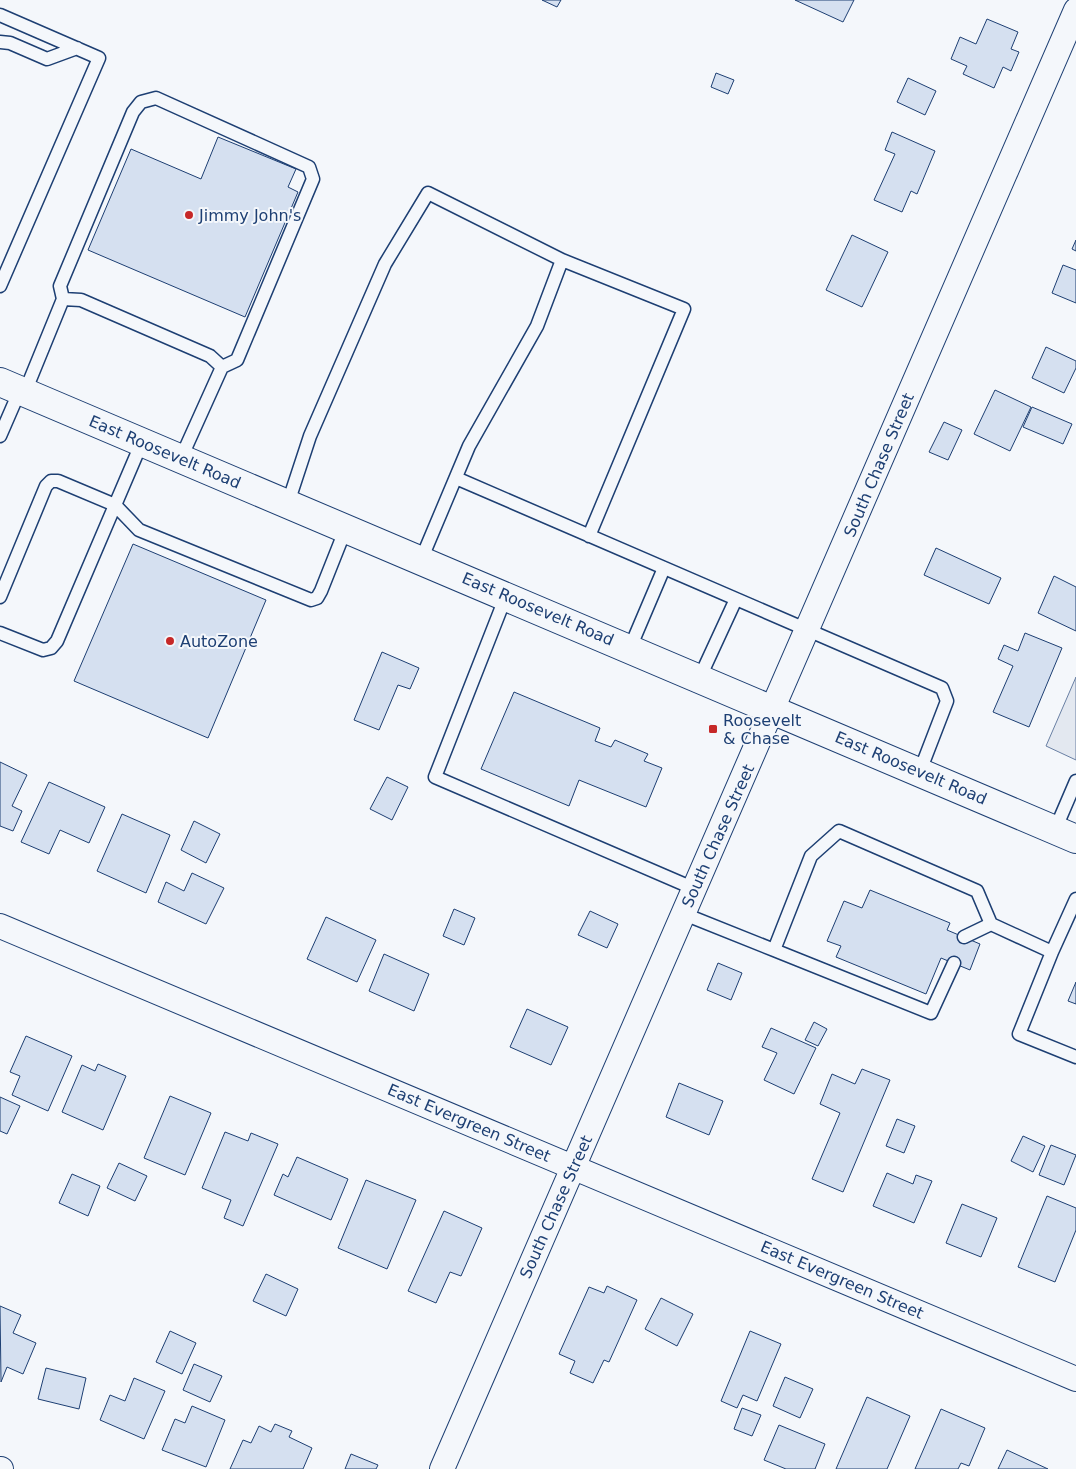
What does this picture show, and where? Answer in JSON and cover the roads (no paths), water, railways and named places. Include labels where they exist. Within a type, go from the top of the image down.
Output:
[{"type":"main road","name":"East Roosevelt Road","points":[[15,388],[773,708],[1065,834]]},
{"type":"street","name":"South Chase Street","points":[[442,1469],[1076,10]]},
{"type":"street","name":"East Evergreen Street","points":[[0,926],[1076,1379]]},
{"type":"lane","points":[[0,15],[99,58],[0,286]]},
{"type":"lane","points":[[0,42],[10,43],[47,59],[77,48]]},
{"type":"lane","points":[[0,436],[15,388],[63,299],[60,286],[133,112],[141,102],[156,98],[309,168],[313,179],[237,360],[222,367],[181,458]]},
{"type":"lane","points":[[288,504],[310,436],[384,264],[428,193],[562,260],[684,310],[589,536]]},
{"type":"lane","points":[[421,560],[469,446],[537,326],[562,260]]},
{"type":"lane","points":[[63,299],[81,300],[159,333],[210,356],[222,367]]},
{"type":"lane","points":[[0,633],[44,650],[51,648],[57,641],[142,442]]},
{"type":"lane","points":[[456,478],[942,688],[947,700],[920,771]]},
{"type":"lane","points":[[0,597],[46,486],[51,481],[58,481],[115,505],[139,530],[311,600],[317,598],[346,528]]},
{"type":"lane","points":[[630,648],[664,568]]},
{"type":"lane","points":[[506,596],[435,777],[695,889]]},
{"type":"lane","points":[[700,678],[736,599]]},
{"type":"lane","points":[[1065,834],[1076,781]]},
{"type":"lane","points":[[774,950],[811,856],[839,831],[978,891],[991,924],[1052,952]]},
{"type":"lane","points":[[1076,898],[1019,1034],[1076,1057]]},
{"type":"lane","points":[[684,914],[931,1013],[954,963]]},
{"type":"lane","points":[[964,937],[991,924]]},
{"type":"place","name":"Jimmy John's","points":[[189,215]]},
{"type":"place","name":"AutoZone","points":[[170,641]]},
{"type":"place","name":"Roosevelt & Chase","points":[[713,729]]}]
